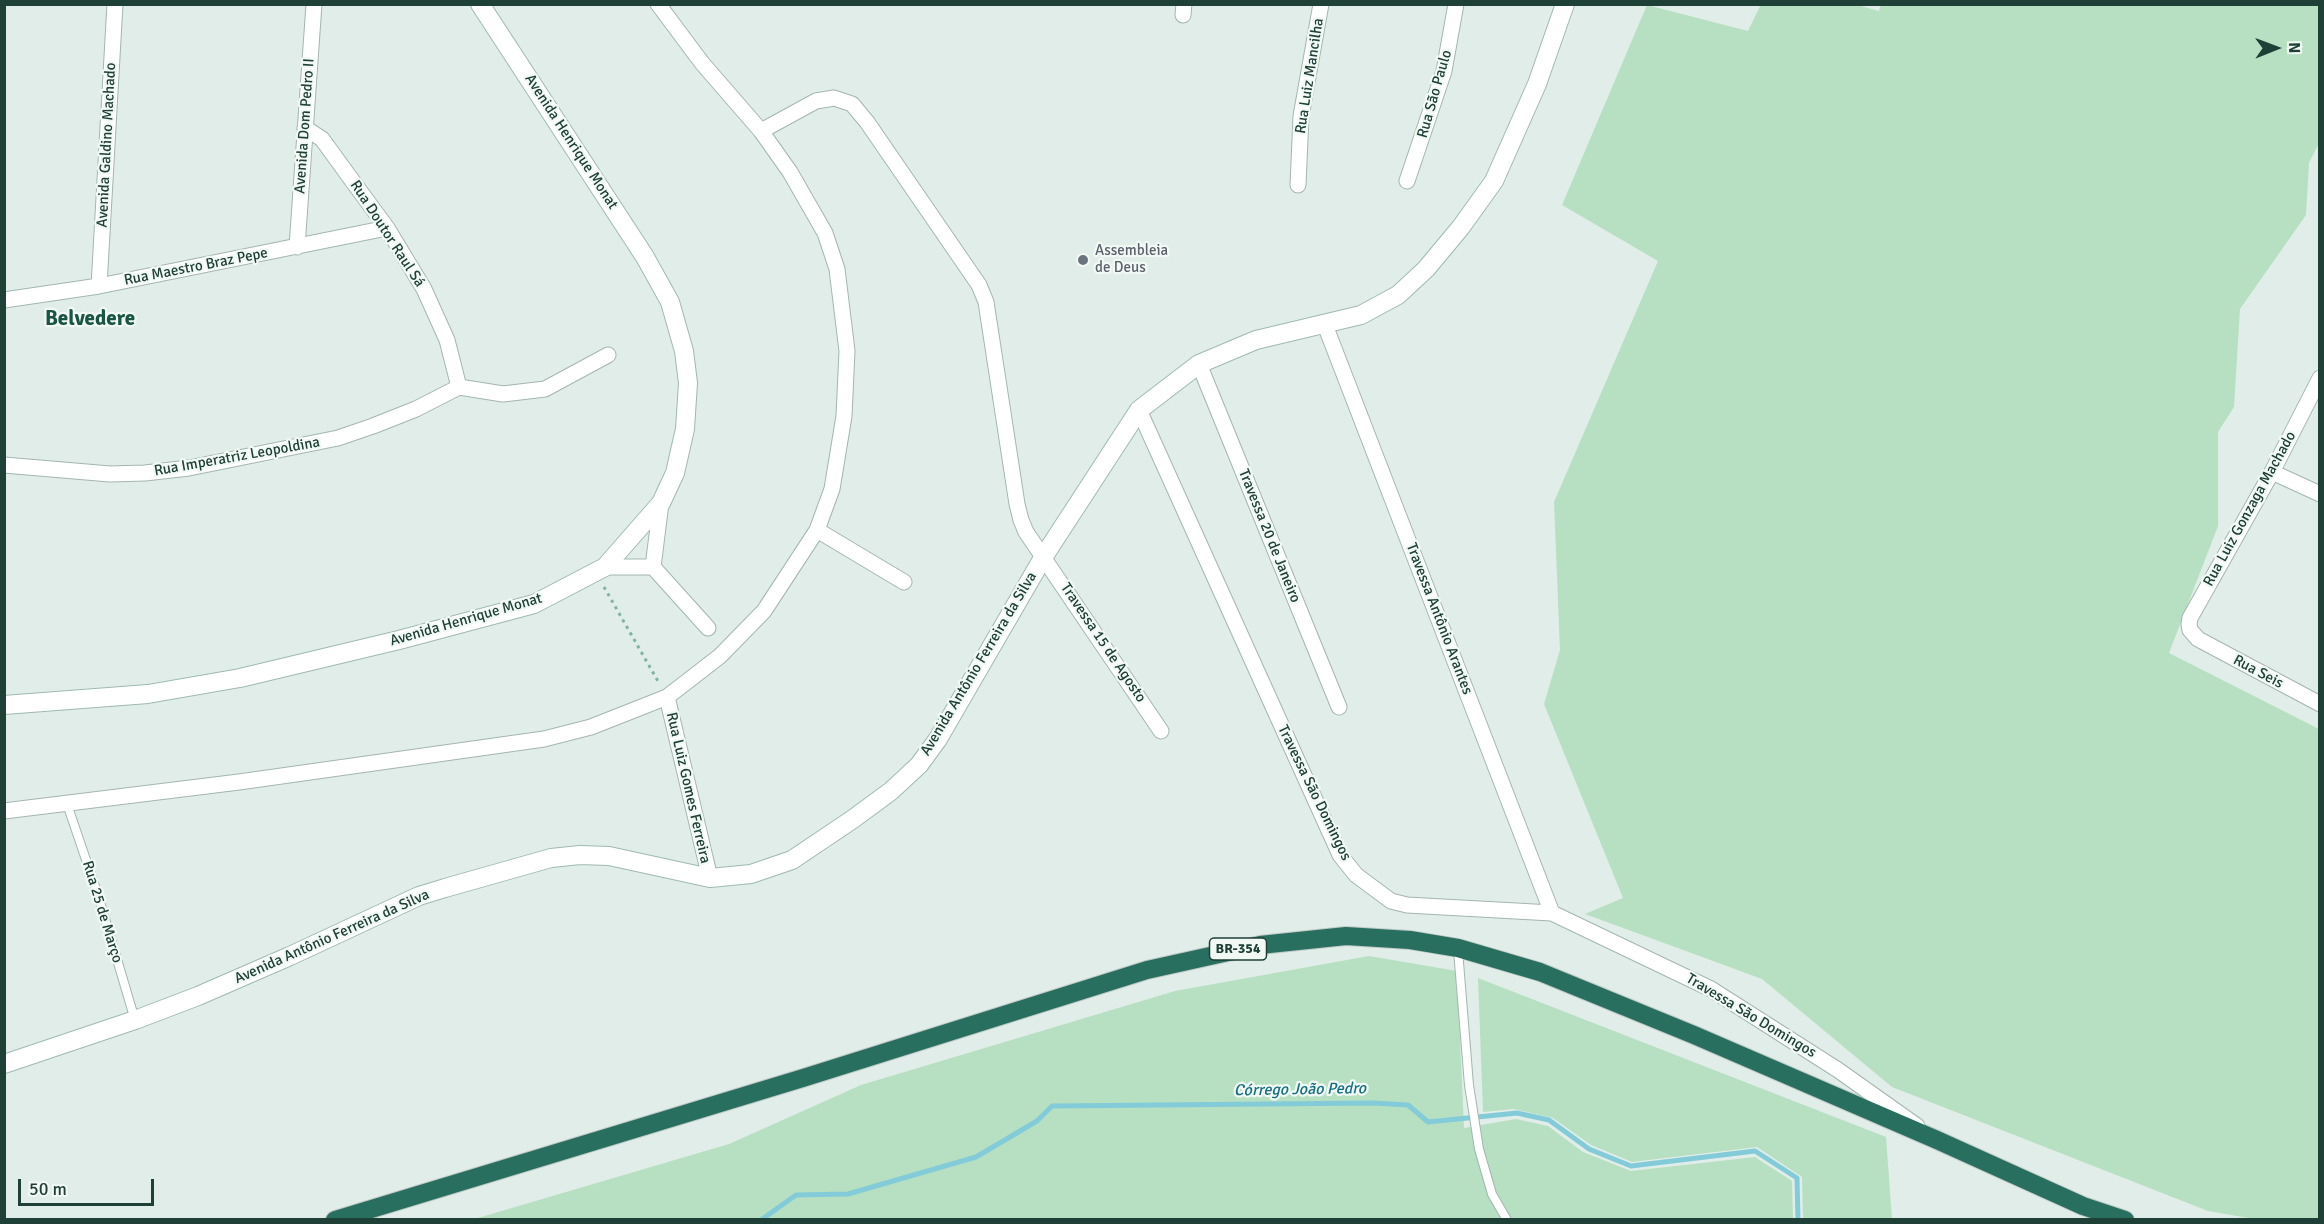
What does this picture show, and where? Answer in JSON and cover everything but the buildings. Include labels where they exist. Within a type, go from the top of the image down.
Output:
[{"type":"highway","name":"BR-354","points":[[335,1220],[803,1078],[1148,970],[1260,945],[1346,936],[1410,940],[1458,948],[1540,972],[1694,1035],[2083,1206],[2125,1220]]},
{"type":"street","name":"Avenida Galdino Machado","points":[[99,286],[115,4]]},
{"type":"street","name":"Avenida Dom Pedro II","points":[[297,247],[314,4]]},
{"type":"street","name":"Avenida Henrique Monat","points":[[4,705],[148,694],[240,678],[399,640],[534,603],[601,570],[661,503],[675,473],[685,429],[688,383],[684,351],[670,302],[645,256],[480,4]]},
{"type":"street","points":[[4,811],[544,739],[591,727],[667,697],[720,656],[764,611],[817,530],[832,489],[844,416],[847,351],[837,269],[825,232],[790,172],[761,131],[702,63],[658,4]]},
{"type":"street","name":"Rua Luiz Mancilha","points":[[1298,185],[1301,116],[1322,4]]},
{"type":"street","name":"Rua São Paulo","points":[[1407,181],[1444,71],[1456,4]]},
{"type":"street","name":"Avenida Antônio Ferreira da Silva","points":[[4,1064],[135,1020],[290,957],[419,896],[551,858],[580,855],[609,856],[710,878],[751,874],[792,860],[853,819],[898,785],[919,765],[938,739],[1044,556],[1139,410],[1199,364],[1256,340],[1362,315],[1398,295],[1426,269],[1461,227],[1494,181],[1516,135],[1562,5]]},
{"type":"street","name":"Travessa 15 de Agosto","points":[[761,131],[816,101],[834,98],[852,104],[867,122],[979,285],[986,302],[1017,504],[1026,532],[1161,731]]},
{"type":"street","name":"Rua Doutor Raul Sá","points":[[305,128],[321,139],[387,228],[424,289],[447,340],[459,387]]},
{"type":"street","name":"Rua Maestro Braz Pepe","points":[[4,300],[99,286],[387,228]]},
{"type":"street","name":"Travessa Antônio Arantes","points":[[1325,325],[1552,913]]},
{"type":"street","points":[[459,387],[503,393],[545,389],[608,355]]},
{"type":"street","name":"Travessa 20 de Janeiro","points":[[1199,364],[1339,707]]},
{"type":"street","name":"Rua Luiz Gonzaga Machado","points":[[2198,639],[2190,630],[2190,618],[2272,472],[2319,378]]},
{"type":"street","name":"Rua Imperatriz Leopoldina","points":[[4,465],[110,474],[189,468],[338,438],[416,409],[459,387]]},
{"type":"street","name":"Travessa São Domingos","points":[[1139,410],[1340,855],[1356,875],[1391,901],[1407,905],[1552,913],[1711,988],[1838,1070],[1936,1140]]},
{"type":"street","points":[[2272,472],[2319,494]]},
{"type":"street","points":[[661,503],[653,567],[708,628]]},
{"type":"street","points":[[817,530],[904,582]]},
{"type":"street","points":[[601,570],[653,567]]},
{"type":"street","name":"Rua Seis","points":[[2198,639],[2319,704]]},
{"type":"street","name":"Rua Luiz Gomes Ferreira","points":[[667,697],[710,878]]},
{"type":"street","points":[[2083,1206],[2098,1220]]},
{"type":"lane","name":"Rua 25 de Março","points":[[67,804],[98,892],[135,1020]]},
{"type":"lane","points":[[1458,948],[1469,1085],[1479,1149],[1491,1194],[1507,1220]]},
{"type":"path","points":[[601,570],[667,697]]},
{"type":"green space","points":[[1761,4],[1857,5],[1879,11],[1881,4],[2319,5],[2319,143],[2309,163],[2306,215],[2240,309],[2234,407],[2218,432],[2218,526],[2169,653],[2319,729],[2319,1219],[2254,1219],[2208,1211],[1892,1087],[1762,979],[1585,914],[1623,898],[1544,704],[1560,650],[1554,502],[1658,261],[1562,205],[1647,5],[1748,31]]},
{"type":"green space","points":[[1369,956],[1457,971],[1464,1128],[1516,1119],[1548,1126],[1583,1152],[1631,1171],[1755,1157],[1792,1181],[1793,1220],[471,1220],[729,1144],[861,1085],[1175,991]]},
{"type":"green space","points":[[1478,978],[1886,1137],[1892,1219],[1803,1219],[1802,1177],[1757,1147],[1632,1162],[1591,1145],[1553,1118],[1514,1109],[1483,1112]]},
{"type":"waterway","name":"Córrego João Pedro","points":[[761,1220],[796,1195],[848,1194],[976,1157],[1037,1121],[1052,1106],[1373,1103],[1408,1105],[1428,1122],[1517,1113],[1549,1120],[1589,1149],[1631,1166],[1755,1151],[1797,1178],[1798,1220]]},
{"type":"place","name":"Assembleia de Deus","points":[[1083,260]]},
{"type":"district","name":"Belvedere","points":[[90,319]]}]
